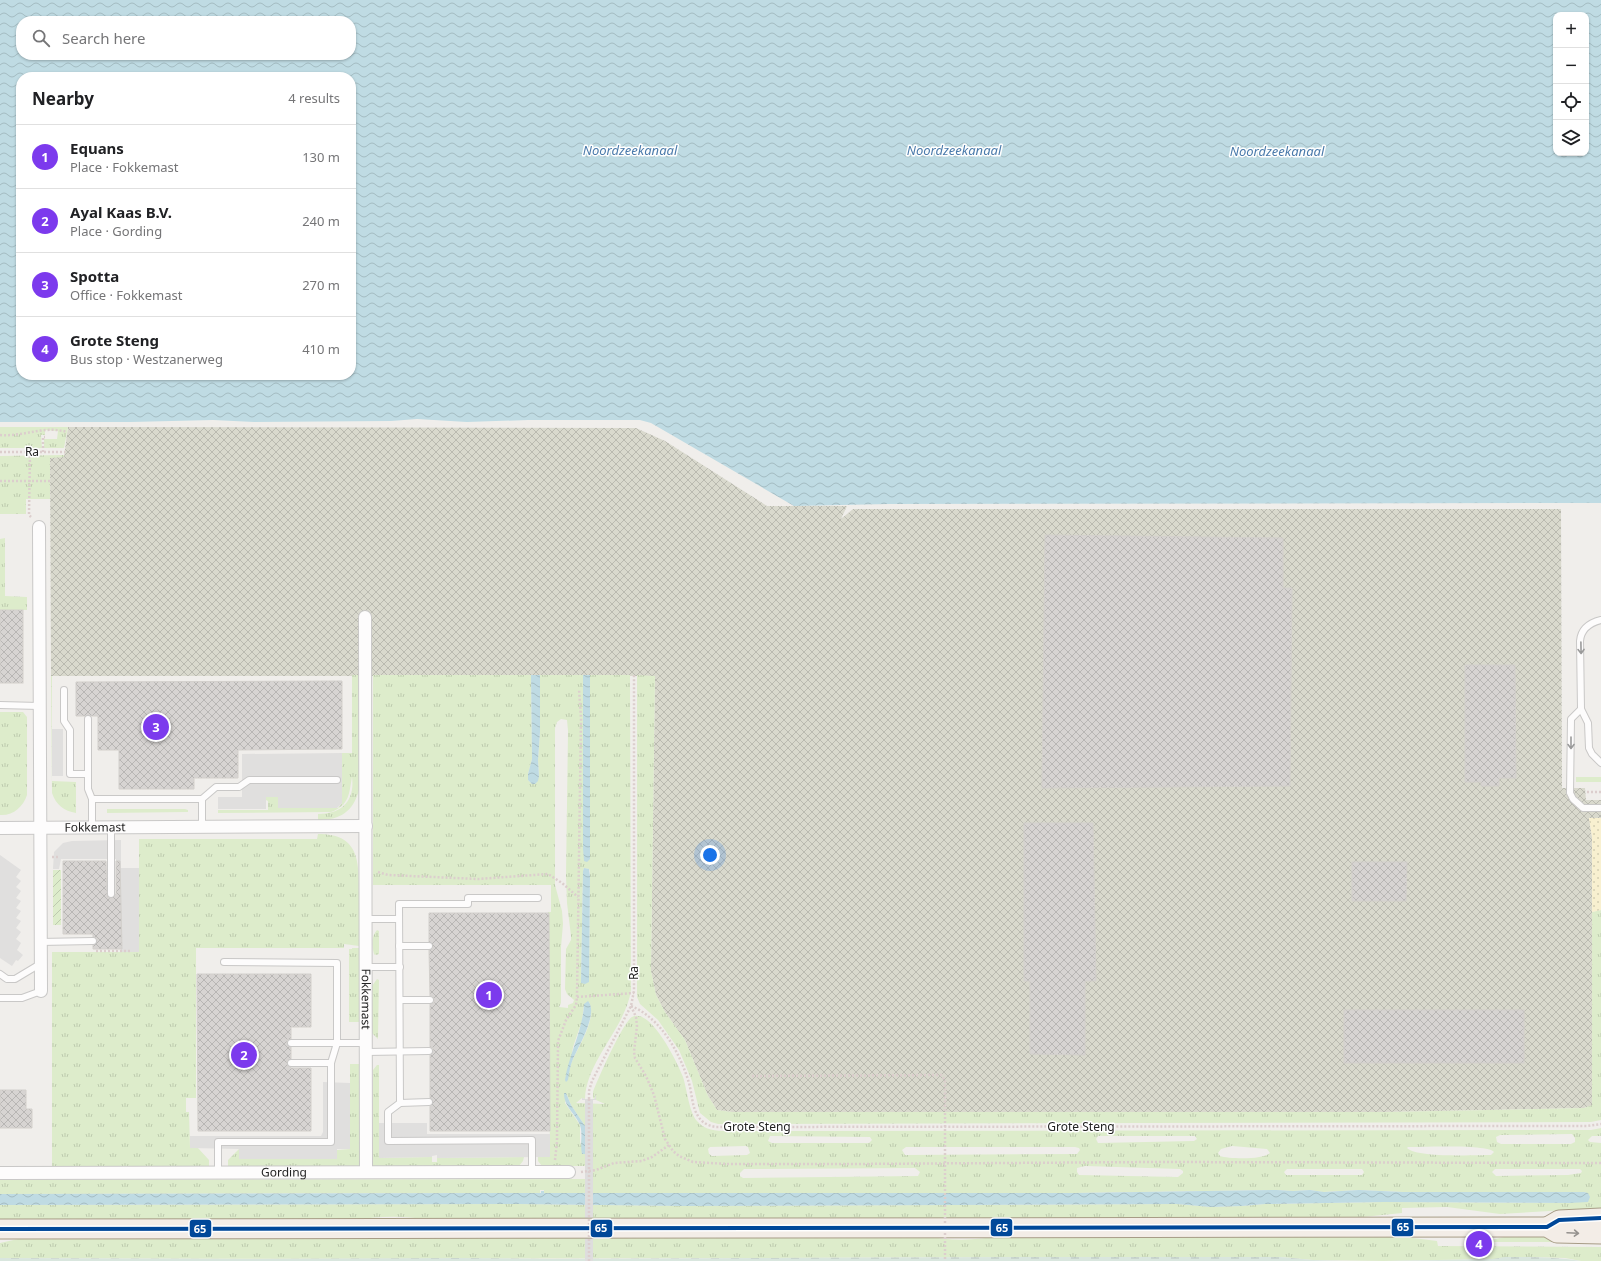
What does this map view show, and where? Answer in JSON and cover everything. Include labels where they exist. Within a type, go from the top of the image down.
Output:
[{"type":"main road","points":[[0,1229],[1547,1227],[1559,1220],[1601,1218]]},
{"type":"main road","points":[[1547,1227],[1557,1233],[1601,1234]]},
{"type":"street","points":[[39,527],[41,991]]},
{"type":"street","name":"Fokkemast","points":[[365,617],[366,1172]]},
{"type":"street","name":"Fokkemast","points":[[0,828],[366,826]]},
{"type":"street","name":"Gording","points":[[0,1173],[569,1172]]},
{"type":"lane","points":[[1601,620],[1585,628],[1581,634],[1581,709],[1588,723],[1589,748],[1601,764]]},
{"type":"lane","points":[[64,690],[64,721],[70,730],[70,774],[88,774]]},
{"type":"lane","points":[[0,705],[39,706]]},
{"type":"lane","points":[[1581,709],[1571,719],[1570,793],[1583,808],[1601,808]]},
{"type":"lane","points":[[88,719],[88,789],[92,799],[92,827]]},
{"type":"lane","points":[[92,799],[202,799],[216,787],[239,787],[249,780],[337,780]]},
{"type":"lane","points":[[202,799],[202,827]]},
{"type":"lane","points":[[111,827],[111,894]]},
{"type":"lane","points":[[400,1103],[399,904],[468,904],[468,898],[538,898]]},
{"type":"lane","points":[[366,919],[399,919]]},
{"type":"lane","points":[[40,942],[92,941]]},
{"type":"lane","points":[[400,946],[429,946]]},
{"type":"lane","points":[[218,1173],[218,1142],[331,1142],[331,1063],[337,1043],[336,963],[224,962]]},
{"type":"lane","points":[[0,974],[8,979],[16,979],[40,964]]},
{"type":"lane","points":[[366,967],[400,967]]},
{"type":"lane","points":[[0,998],[22,998],[41,991]]},
{"type":"lane","points":[[400,1000],[430,1000]]},
{"type":"lane","points":[[291,1043],[337,1043],[400,1052],[428,1051]]},
{"type":"lane","points":[[291,1063],[331,1063]]},
{"type":"lane","points":[[429,1102],[400,1103],[388,1112],[388,1141],[532,1140],[532,1172]]},
{"type":"path","points":[[0,435],[22,435],[45,429],[68,432]]},
{"type":"path","points":[[43,452],[43,437],[45,437]]},
{"type":"path","name":"Ra","points":[[0,452],[65,452]]},
{"type":"path","points":[[30,452],[30,515],[39,527]]},
{"type":"path","points":[[0,480],[50,481]]},
{"type":"path","name":"Ra","points":[[589,1261],[589,1090],[592,1081],[631,1006],[634,993],[634,675]]},
{"type":"path","points":[[553,1172],[557,1142],[558,1042],[566,1020],[576,1005],[577,997],[581,718],[579,689]]},
{"type":"path","points":[[1587,792],[1601,792]]},
{"type":"path","points":[[366,868],[388,875],[478,879],[548,874],[562,883],[578,898]]},
{"type":"path","points":[[92,941],[91,951],[130,951]]},
{"type":"path","points":[[577,997],[634,993]]},
{"type":"path","points":[[631,1006],[637,1021],[634,1052],[635,1058],[646,1076],[654,1095],[662,1132],[668,1146],[679,1156],[693,1162],[728,1164],[1155,1162],[1601,1163]]},
{"type":"path","name":"Grote Steng","points":[[631,1006],[649,1016],[663,1032],[676,1053],[685,1072],[697,1115],[706,1124],[716,1127],[1587,1126],[1601,1124]]},
{"type":"path","points":[[752,1076],[941,1075],[945,1080],[945,1261]]},
{"type":"path","points":[[569,1172],[587,1172],[610,1164],[642,1161],[652,1157],[668,1146]]},
{"type":"shaded area","points":[[68,427],[636,428],[665,441],[767,506],[847,506],[841,519],[853,509],[1561,509],[1562,788],[1585,788],[1586,800],[1601,800],[1601,818],[1589,818],[1592,837],[1592,1105],[1584,1108],[1385,1112],[732,1112],[717,1110],[708,1096],[685,1040],[665,1012],[656,995],[651,971],[655,676],[51,676],[50,457],[64,457]]},
{"type":"shaded area","points":[[52,729],[63,729],[63,776],[52,776]]},
{"type":"shaded area","points":[[342,753],[342,803],[337,808],[278,808],[278,797],[266,797],[266,809],[218,809],[218,797],[242,797],[242,754]]},
{"type":"shaded area","points":[[121,840],[121,868],[139,868],[139,952],[121,952],[121,882],[116,882],[116,859],[61,859],[59,869],[53,869],[54,852],[63,843],[72,841]]},
{"type":"shaded area","points":[[0,855],[21,870],[16,877],[21,881],[16,887],[21,891],[16,898],[21,901],[16,908],[21,911],[16,918],[21,921],[16,928],[21,932],[16,939],[21,943],[17,950],[23,955],[18,961],[16,960],[12,966],[0,958]]},
{"type":"shaded area","points":[[323,1082],[350,1083],[350,1149],[337,1149],[337,1159],[239,1159],[239,1149],[190,1148],[190,1136],[321,1136],[323,1132]]},
{"type":"shaded area","points":[[379,1123],[427,1123],[427,1134],[550,1134],[550,1157],[437,1158],[437,1155],[432,1157],[379,1158]]},
{"type":"green space","points":[[0,427],[68,427],[64,448],[44,448],[44,439],[57,439],[58,431],[45,430],[45,435],[41,435],[42,448],[0,448]]},
{"type":"green space","points":[[64,455],[64,457],[50,458],[50,499],[26,499],[26,514],[0,514],[0,456]]},
{"type":"green space","points":[[5,538],[5,596],[27,597],[27,610],[0,610],[0,539]]},
{"type":"green space","points":[[352,675],[358,675],[359,790],[353,804],[349,809],[339,816],[326,820],[318,820],[318,814],[334,812],[340,809],[349,799],[352,777],[348,798],[342,806],[331,812],[218,813],[218,810],[268,810],[268,801],[266,800],[266,797],[278,797],[278,808],[338,808],[342,803],[342,753],[352,753]]},
{"type":"green space","points":[[373,675],[531,675],[532,759],[528,780],[532,784],[535,784],[539,776],[540,675],[583,675],[584,861],[589,816],[590,675],[630,675],[631,990],[628,1004],[622,1017],[592,1071],[587,1085],[585,1099],[582,1098],[576,1103],[605,1104],[596,1100],[596,1094],[595,1099],[593,1098],[593,1092],[623,1029],[632,1017],[639,1016],[647,1020],[655,1028],[663,1038],[676,1061],[683,1077],[694,1117],[706,1128],[716,1130],[1591,1130],[1601,1128],[1601,1136],[1592,1136],[1588,1140],[1590,1142],[1601,1143],[1601,1208],[1500,1214],[1447,1207],[1402,1208],[1402,1213],[1344,1219],[428,1220],[409,1217],[390,1217],[351,1221],[0,1222],[0,1205],[518,1204],[684,1206],[1177,1204],[1211,1207],[1265,1204],[1384,1202],[1570,1203],[1586,1192],[1403,1192],[1359,1190],[1323,1192],[1310,1190],[1277,1190],[1073,1193],[544,1193],[544,1190],[540,1190],[540,1193],[0,1194],[0,1180],[585,1179],[585,1166],[542,1166],[538,1161],[538,1157],[550,1157],[548,912],[551,912],[551,885],[373,885]],"holes":[[[561,719],[567,720],[568,731],[566,876],[571,940],[566,949],[565,989],[567,994],[574,1000],[573,1003],[568,1005],[568,1008],[559,1007],[561,1003],[561,947],[563,924],[562,911],[555,885],[555,728],[557,722]],[[584,868],[589,869],[590,871],[589,982],[581,983]],[[589,1002],[591,1016],[587,1031],[572,1061],[569,1072],[573,1047],[582,1021],[584,1004]],[[567,1095],[571,1105],[585,1126],[580,1146],[580,1125],[565,1103]],[[1572,1134],[1575,1138],[1575,1142],[1571,1144],[1501,1144],[1497,1142],[1496,1137],[1500,1135]],[[770,1136],[870,1137],[872,1140],[869,1143],[772,1143],[768,1141]],[[1098,1136],[1195,1136],[1197,1139],[1194,1141],[1098,1143],[1096,1139]],[[746,1146],[748,1147],[750,1153],[747,1155],[712,1156],[709,1154],[708,1149],[710,1147]],[[1232,1146],[1267,1149],[1270,1153],[1253,1158],[1220,1156],[1218,1153],[1221,1149]],[[1454,1146],[1489,1149],[1494,1152],[1491,1155],[1433,1155],[1407,1148]],[[906,1147],[1075,1147],[1079,1148],[1080,1150],[1077,1154],[905,1155],[902,1150]],[[1085,1166],[1180,1169],[1183,1171],[1183,1173],[1178,1177],[1079,1175],[1077,1168]],[[915,1168],[920,1172],[918,1176],[743,1178],[740,1176],[740,1173],[744,1169]],[[1287,1169],[1362,1169],[1364,1172],[1362,1175],[1286,1175],[1284,1172]],[[1495,1169],[1580,1169],[1582,1171],[1581,1173],[1568,1175],[1496,1176],[1492,1172]]]},
{"type":"green space","points":[[637,675],[655,676],[651,971],[656,995],[665,1012],[685,1040],[708,1096],[717,1110],[732,1112],[1385,1112],[1584,1108],[1592,1105],[1592,912],[1601,910],[1601,1120],[1591,1122],[718,1124],[711,1122],[700,1113],[692,1081],[679,1050],[658,1020],[640,1004],[637,997]]},
{"type":"green space","points":[[51,676],[52,781],[76,782],[76,813],[61,807],[52,793]]},
{"type":"green space","points":[[0,712],[23,712],[27,717],[27,795],[17,810],[5,815],[0,815]]},
{"type":"green space","points":[[1576,777],[1601,777],[1601,782],[1576,782]]},
{"type":"green space","points":[[107,809],[185,809],[188,810],[188,812],[107,813]]},
{"type":"green space","points":[[318,834],[332,835],[342,839],[349,844],[354,851],[357,860],[359,882],[359,946],[344,944],[344,948],[196,948],[196,1098],[186,1098],[186,1112],[189,1112],[190,1148],[198,1148],[209,1160],[209,1166],[52,1166],[52,952],[139,952],[139,839],[317,839]]},
{"type":"green space","points":[[53,870],[61,870],[61,925],[53,925]]},
{"type":"green space","points":[[377,930],[379,931],[379,954],[376,955],[374,954],[372,941]]},
{"type":"green space","points":[[359,948],[359,1022],[349,1022],[349,949]]},
{"type":"green space","points":[[377,979],[379,980],[378,1039],[372,1033],[372,986]]},
{"type":"green space","points":[[350,1064],[359,1064],[360,1166],[228,1166],[228,1160],[239,1149],[239,1158],[350,1149]]},
{"type":"green space","points":[[377,1065],[379,1065],[379,1158],[432,1157],[432,1162],[437,1162],[437,1158],[524,1157],[523,1161],[519,1166],[373,1166],[373,1070]]},
{"type":"green space","points":[[1002,1235],[1389,1235],[1437,1241],[1438,1246],[1601,1247],[1601,1261],[1530,1257],[1384,1261],[1313,1260],[1280,1257],[320,1259],[0,1258],[0,1243],[27,1237],[925,1236],[964,1240]]},
{"type":"green space","points":[[1513,1235],[1543,1236],[1600,1242],[1482,1242]]},
{"type":"green space","points":[[1280,1257],[1343,1261],[0,1261],[0,1258],[550,1259]]},
{"type":"green space","points":[[1505,1257],[1553,1258],[1581,1261],[1385,1261],[1493,1259]]},
{"type":"sand","points":[[1589,818],[1601,818],[1601,910],[1592,912],[1592,837]]},
{"type":"water","name":"Noordzeekanaal","points":[[0,0],[1601,0],[1601,503],[889,504],[794,506],[651,423],[640,420],[528,420],[467,422],[417,419],[391,421],[254,422],[213,420],[131,422],[0,422]]},
{"type":"water","points":[[531,675],[540,675],[539,776],[538,781],[535,784],[532,784],[528,780],[532,759]]},
{"type":"water","points":[[583,675],[590,675],[590,859],[587,862],[584,861],[583,849]]},
{"type":"water","points":[[584,868],[589,869],[590,876],[589,982],[585,984],[581,983]]},
{"type":"water","points":[[588,1001],[591,1006],[589,1021],[583,1039],[572,1062],[568,1080],[566,1082],[567,1070],[581,1023],[584,1004]]},
{"type":"water","points":[[564,1093],[566,1093],[571,1105],[585,1126],[585,1154],[582,1154],[580,1125],[564,1098]]},
{"type":"water","points":[[1310,1190],[1324,1192],[1359,1190],[1403,1192],[1584,1192],[1588,1193],[1590,1197],[1588,1202],[1570,1203],[1384,1202],[1265,1204],[1211,1207],[1177,1204],[684,1206],[518,1204],[0,1205],[0,1194],[541,1193],[541,1191],[544,1191],[544,1193],[1073,1193]]},
{"type":"pier","points":[[596,1094],[596,1100],[593,1100],[593,1261],[585,1261],[585,1100],[582,1100],[582,1098],[595,1099]]},
{"type":"building","points":[[1045,535],[1283,538],[1283,588],[1292,588],[1290,786],[1042,788]]},
{"type":"building","points":[[0,610],[23,610],[23,683],[0,683]]},
{"type":"building","points":[[1465,665],[1515,665],[1516,778],[1499,778],[1499,786],[1481,786],[1481,782],[1465,782]]},
{"type":"building","points":[[342,681],[342,749],[238,750],[238,778],[194,778],[194,789],[119,789],[119,750],[98,750],[98,716],[76,716],[76,682]]},
{"type":"building","points":[[1024,823],[1093,823],[1096,981],[1085,981],[1085,1055],[1030,1054],[1030,981],[1024,981]]},
{"type":"building","points":[[63,861],[106,861],[107,894],[108,898],[111,898],[116,894],[116,861],[120,861],[122,949],[93,949],[93,945],[97,941],[97,938],[93,937],[93,934],[63,934]]},
{"type":"building","points":[[1352,862],[1407,862],[1406,901],[1352,901]]},
{"type":"building","points":[[429,913],[549,913],[550,1131],[430,1131],[430,1106],[433,1102],[430,1098],[430,1055],[433,1048],[430,1047],[430,1004],[434,1003],[434,1000],[433,996],[430,996],[429,950],[433,949],[433,946],[429,942]]},
{"type":"building","points":[[197,974],[311,974],[311,1027],[291,1027],[291,1039],[287,1040],[287,1043],[291,1047],[291,1059],[287,1060],[287,1063],[291,1068],[311,1068],[311,1131],[198,1131]]},
{"type":"building","points":[[1344,1010],[1524,1010],[1524,1063],[1344,1063]]},
{"type":"building","points":[[0,1090],[26,1090],[26,1109],[32,1109],[32,1128],[0,1128]]},
{"type":"transit line","name":"65","points":[[0,1229],[1547,1227],[1559,1220],[1601,1218]]},
{"type":"place","name":"Spotta","points":[[156,727]]},
{"type":"place","name":"Equans","points":[[489,995]]},
{"type":"place","name":"Ayal Kaas B.V.","points":[[244,1055]]},
{"type":"place","name":"Grote Steng","points":[[1479,1244]]}]
